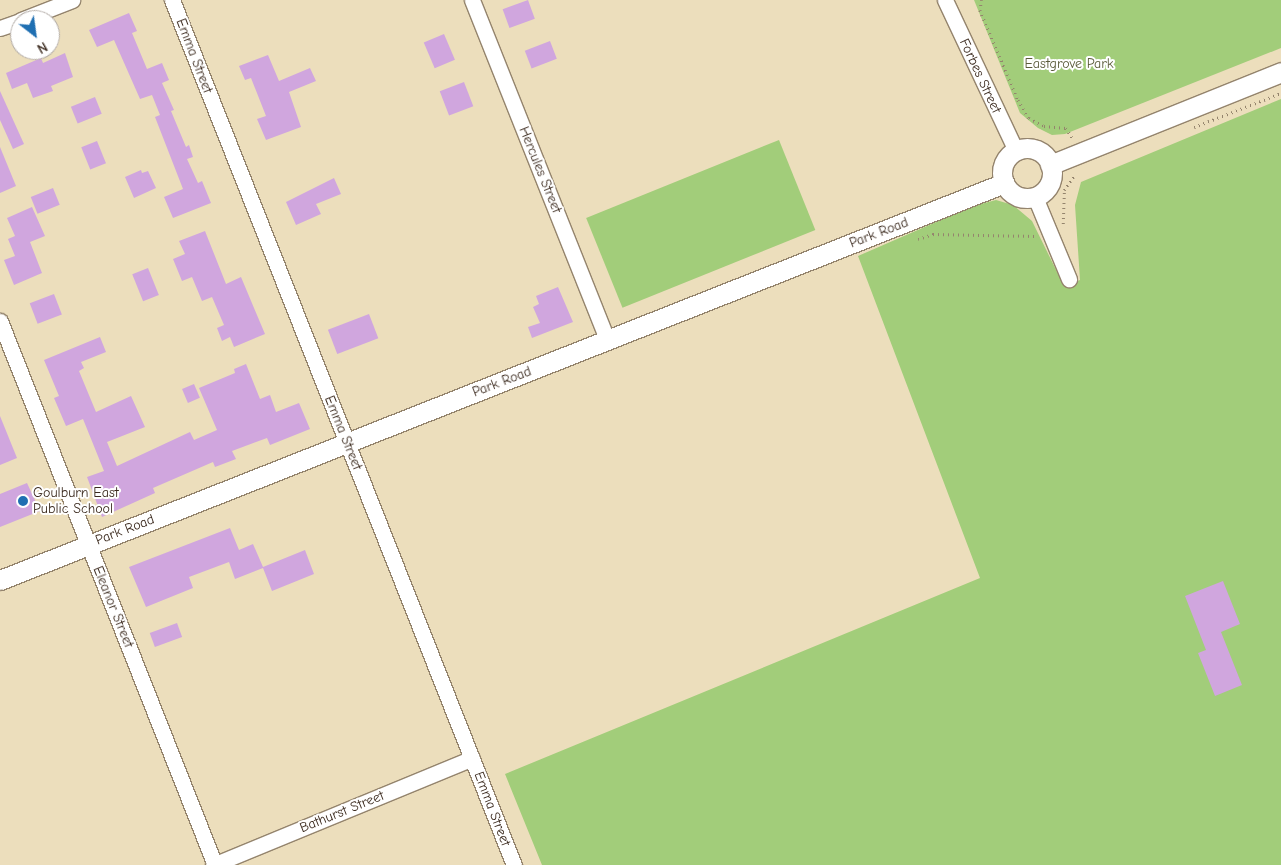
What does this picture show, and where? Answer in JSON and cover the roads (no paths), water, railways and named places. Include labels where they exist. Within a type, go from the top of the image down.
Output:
[{"type":"street","points":[[46,10],[72,0]]},
{"type":"street","name":"Emma Street","points":[[172,0],[514,865]]},
{"type":"street","name":"Hercules Street","points":[[472,0],[607,340]]},
{"type":"street","name":"Forbes Street","points":[[945,0],[1016,150]]},
{"type":"street","points":[[1050,164],[1281,72]]},
{"type":"street","points":[[1016,150],[1036,150],[1050,164],[1050,183],[1035,197],[1019,197],[1004,183],[1004,163],[1016,150]]},
{"type":"street","name":"Park Road","points":[[0,580],[1004,183]]},
{"type":"street","points":[[1035,197],[1069,279]]},
{"type":"street","name":"Eleanor Street","points":[[0,321],[214,865]]},
{"type":"street","name":"Bathurst Street","points":[[214,865],[472,758]]},
{"type":"place","name":"Goulburn East Public School","points":[[23,501]]},
{"type":"park label","name":"Eastgrove Park","points":[[1069,64]]}]
